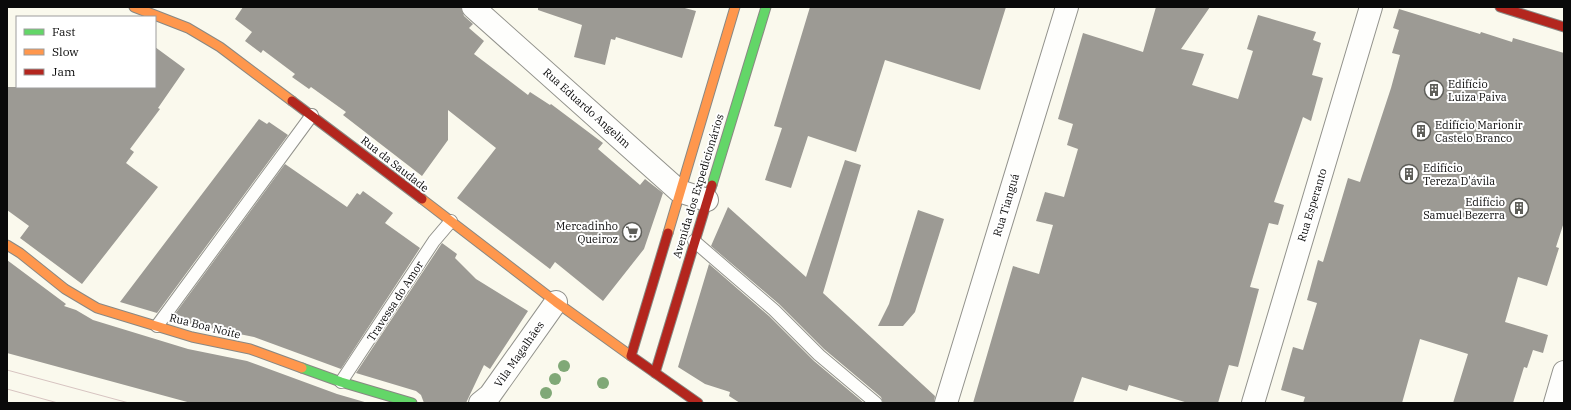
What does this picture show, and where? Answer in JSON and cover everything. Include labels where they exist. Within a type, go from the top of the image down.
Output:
[{"type":"main road","name":"Rua da Saudade","points":[[134,7],[188,28],[220,48],[312,115],[556,302],[698,403]]},
{"type":"main road","name":"Avenida dos Expedicionários","points":[[631,356],[679,190],[735,7]]},
{"type":"main road","name":"Avenida dos Expedicionários","points":[[655,373],[766,7]]},
{"type":"main road","points":[[1500,7],[1564,27]]},
{"type":"main road","name":"Rua Boa Noite","points":[[7,246],[20,253],[65,289],[97,308],[192,337],[250,349],[341,382],[412,403]]},
{"type":"street","points":[[165,7],[188,28]]},
{"type":"street","name":"Rua Eduardo Angelim","points":[[473,7],[679,190],[707,200]]},
{"type":"street","name":"Rua Tianguá","points":[[946,403],[1067,7]]},
{"type":"street","name":"Rua Esperanto","points":[[1253,403],[1371,7]]},
{"type":"street","name":"Vila Magalhães","points":[[480,403],[490,395],[556,302]]},
{"type":"street","points":[[1555,403],[1564,372]]},
{"type":"lane","points":[[157,326],[312,115]]},
{"type":"lane","name":"Travessa do Amor","points":[[341,382],[434,241],[451,221]]},
{"type":"lane","points":[[694,241],[774,310],[819,355],[876,403]]},
{"type":"building","points":[[243,7],[461,7],[464,16],[473,24],[469,28],[484,41],[474,54],[528,95],[530,92],[550,105],[551,104],[603,143],[598,149],[640,185],[645,179],[663,193],[644,249],[603,301],[555,262],[550,269],[457,198],[496,148],[448,110],[448,140],[422,176],[343,115],[346,112],[311,87],[309,89],[292,77],[295,74],[263,50],[261,53],[245,41],[252,32],[235,19]]},
{"type":"building","points":[[538,7],[681,7],[696,11],[682,58],[616,37],[615,40],[611,39],[605,65],[574,57],[582,25],[538,10]]},
{"type":"building","points":[[810,7],[1006,7],[980,90],[885,60],[856,152],[808,136],[791,188],[765,180],[782,128],[774,126]]},
{"type":"building","points":[[1156,7],[1210,7],[1181,49],[1204,54],[1192,85],[1238,99],[1253,51],[1247,49],[1258,15],[1316,32],[1313,40],[1321,43],[1312,75],[1323,78],[1311,121],[1303,117],[1274,202],[1284,205],[1278,225],[1269,223],[1250,287],[1259,289],[1238,367],[1229,365],[1218,403],[1188,403],[1129,385],[1127,391],[1082,377],[1073,403],[973,403],[1013,266],[1039,274],[1053,225],[1036,221],[1045,192],[1064,197],[1078,149],[1067,145],[1073,124],[1058,119],[1083,33],[1143,52]]},
{"type":"building","points":[[1399,9],[1480,34],[1481,32],[1512,42],[1513,38],[1564,53],[1564,222],[1556,247],[1559,248],[1547,286],[1518,277],[1505,322],[1548,335],[1543,353],[1533,350],[1527,368],[1524,367],[1513,403],[1453,403],[1468,354],[1420,339],[1402,403],[1303,403],[1305,397],[1281,390],[1293,347],[1303,350],[1317,303],[1307,300],[1318,260],[1323,262],[1348,178],[1360,182],[1391,88],[1400,55],[1392,53],[1399,30],[1393,28]]},
{"type":"building","points":[[156,48],[185,69],[158,108],[160,109],[130,149],[134,152],[126,163],[158,187],[82,284],[20,238],[29,226],[7,210],[7,87],[156,88]]},
{"type":"building","points":[[259,119],[267,124],[269,122],[288,135],[157,313],[120,302]]},
{"type":"building","points":[[845,160],[861,165],[823,293],[935,396],[934,403],[883,403],[881,397],[824,349],[779,304],[711,246],[728,207],[806,277]]},
{"type":"building","points":[[285,164],[347,207],[357,193],[360,195],[363,191],[393,213],[385,223],[420,248],[341,369],[254,337],[195,325],[172,318]]},
{"type":"building","points":[[918,210],[944,219],[915,312],[903,326],[878,326],[889,304]]},
{"type":"building","points":[[442,243],[457,254],[455,258],[476,279],[528,311],[490,369],[484,365],[466,403],[424,403],[421,395],[416,391],[356,373]]},
{"type":"building","points":[[7,260],[66,304],[64,306],[76,310],[93,320],[188,349],[247,361],[337,394],[368,403],[191,403],[7,353]]},
{"type":"building","points":[[709,264],[769,316],[814,361],[864,403],[740,403],[729,396],[730,392],[705,384],[678,367]]},
{"type":"tram line","points":[[7,370],[129,403]]},
{"type":"tram line","points":[[7,389],[58,403]]},
{"type":"traffic: fast","points":[[712,185],[766,7]]},
{"type":"traffic: fast","points":[[302,368],[341,382],[412,403]]},
{"type":"traffic: slow","points":[[134,7],[188,28],[220,47],[292,101]]},
{"type":"traffic: slow","points":[[668,233],[735,7]]},
{"type":"traffic: slow","points":[[422,199],[556,302],[631,356]]},
{"type":"traffic: slow","points":[[7,245],[20,253],[65,289],[97,308],[192,337],[250,349],[302,368]]},
{"type":"traffic: jam","points":[[1500,7],[1564,27]]},
{"type":"traffic: jam","points":[[292,101],[422,199]]},
{"type":"traffic: jam","points":[[655,373],[712,185]]},
{"type":"traffic: jam","points":[[668,233],[631,356],[698,403]]},
{"type":"place","name":"Edifício Luiza Paiva","points":[[1434,90]]},
{"type":"place","name":"Edifício Marionir Castelo Branco","points":[[1421,131]]},
{"type":"place","name":"Edifício Tereza D'ávila","points":[[1409,174]]},
{"type":"place","name":"Edifício Samuel Bezerra","points":[[1519,208]]},
{"type":"place","name":"Mercadinho Queiroz","points":[[632,232]]}]
